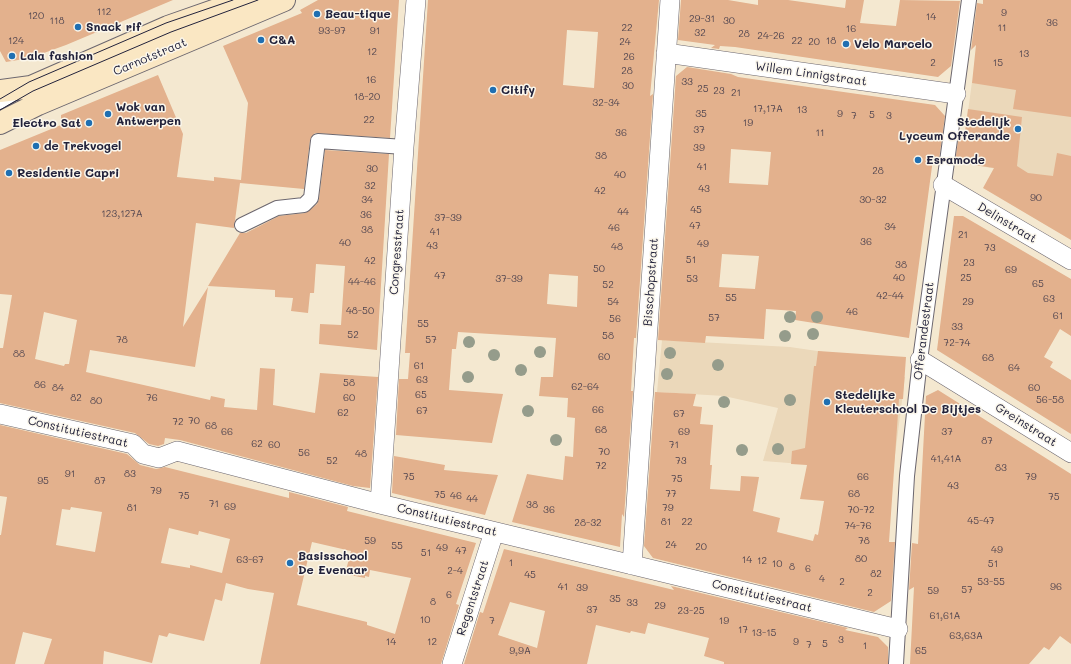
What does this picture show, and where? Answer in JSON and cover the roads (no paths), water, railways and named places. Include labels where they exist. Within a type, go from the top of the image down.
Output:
[{"type":"main road","name":"Carnotstraat","points":[[3,102],[31,87],[168,27],[245,0]]},
{"type":"main road","name":"Carnotstraat","points":[[3,102],[284,0]]},
{"type":"street","name":"Congresstraat","points":[[380,504],[404,147],[416,0]]},
{"type":"street","name":"Bisschopstraat","points":[[632,565],[670,0]]},
{"type":"street","name":"Offerandestraat","points":[[896,664],[907,476],[920,360],[968,0]]},
{"type":"street","name":"Willem Linnigstraat","points":[[666,53],[956,94]]},
{"type":"street","points":[[242,225],[277,208],[304,205],[311,198],[318,141],[404,147]]},
{"type":"street","name":"Delinstraat","points":[[943,185],[1071,260]]},
{"type":"street","name":"Greinstraat","points":[[920,360],[1071,453]]},
{"type":"street","name":"Constitutiestraat","points":[[0,414],[133,444],[143,454],[159,458],[177,451],[380,504],[898,629]]},
{"type":"street","name":"Regentstraat","points":[[452,664],[494,532]]},
{"type":"tram line","points":[[0,99],[29,82],[166,23],[233,0]]},
{"type":"tram line","points":[[0,110],[33,91],[171,32],[258,0]]},
{"type":"place","name":"Beau-tique","points":[[317,14]]},
{"type":"place","name":"Snack rif","points":[[78,27]]},
{"type":"place","name":"C&A","points":[[261,40]]},
{"type":"place","name":"Velo Marcelo","points":[[846,44]]},
{"type":"place","name":"Lala fashion","points":[[12,56]]},
{"type":"place","name":"Citify","points":[[493,90]]},
{"type":"place","name":"Wok van Antwerpen","points":[[108,114]]},
{"type":"place","name":"Electro Sat","points":[[89,123]]},
{"type":"place","name":"Stedelijk Lyceum Offerande","points":[[1018,129]]},
{"type":"place","name":"de Trekvogel","points":[[36,146]]},
{"type":"place","name":"Esramode","points":[[918,160]]},
{"type":"place","name":"Residentie Capri","points":[[9,173]]},
{"type":"place","name":"Stedelijke Kleuterschool De Bijtjes","points":[[827,402]]},
{"type":"place","name":"Basisschool De Evenaar","points":[[290,563]]}]
